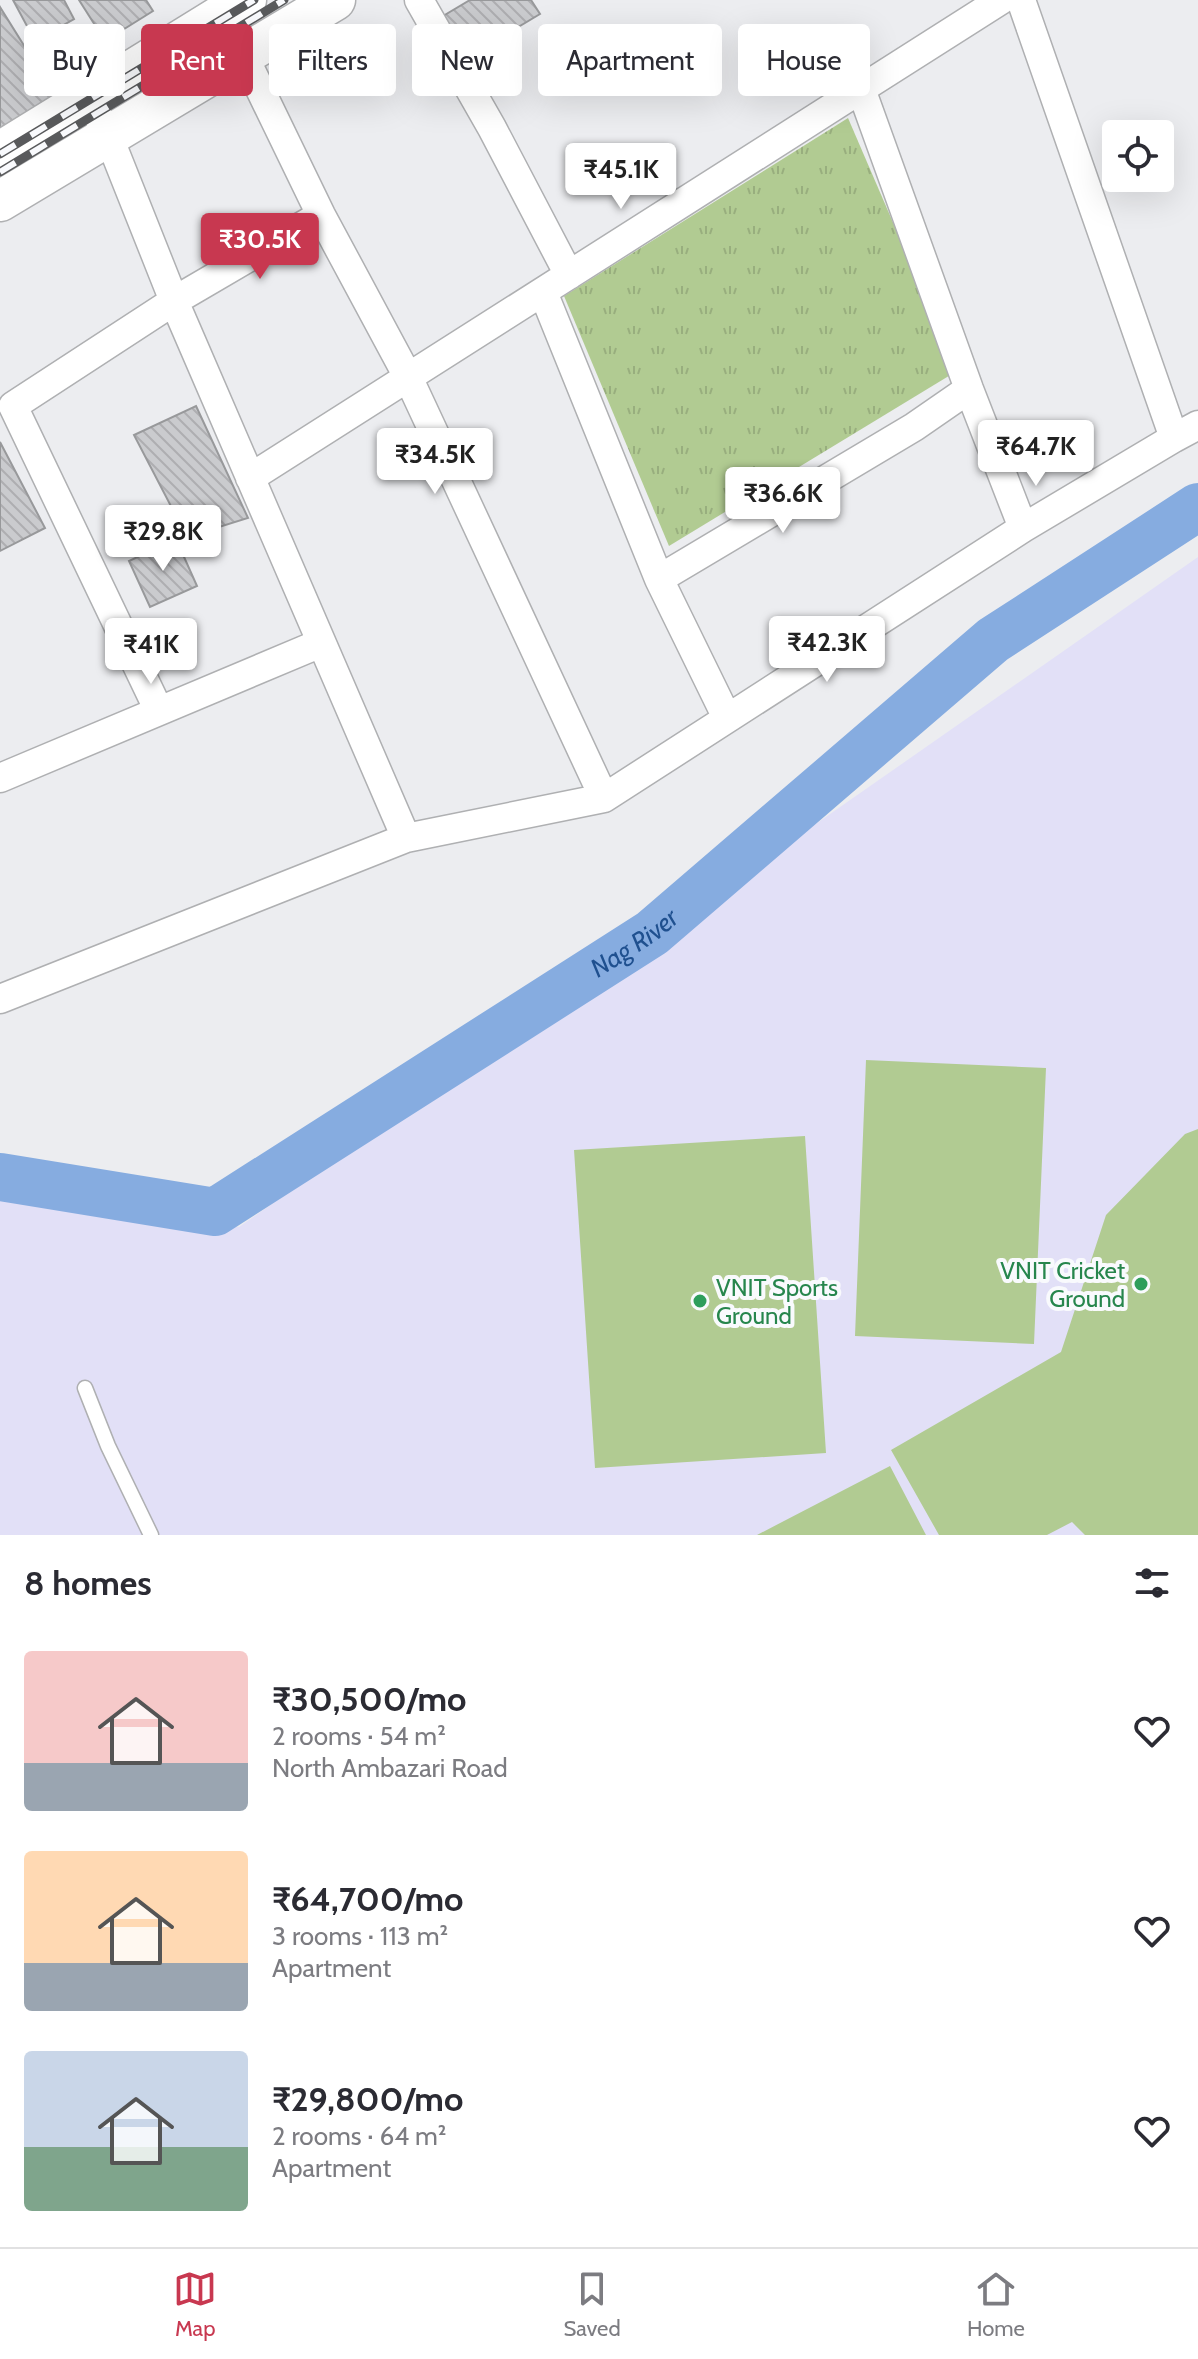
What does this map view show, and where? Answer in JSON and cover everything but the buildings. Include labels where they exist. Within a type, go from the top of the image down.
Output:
[{"type":"main road","points":[[0,152],[246,0]]},
{"type":"main road","points":[[253,48],[335,0]]},
{"type":"main road","points":[[0,201],[173,96]]},
{"type":"street","points":[[419,0],[492,128],[569,275]]},
{"type":"street","points":[[870,83],[1001,0]]},
{"type":"street","points":[[0,999],[406,838],[604,798],[1023,528],[1186,431],[1021,0]]},
{"type":"street","points":[[253,75],[321,215],[408,377],[604,798]]},
{"type":"street","points":[[250,478],[850,96]]},
{"type":"street","points":[[864,96],[969,389],[1023,528]]},
{"type":"street","points":[[88,98],[108,135],[174,301],[406,838]]},
{"type":"street","points":[[159,711],[13,406],[174,301],[321,215]]},
{"type":"street","points":[[543,292],[659,579],[727,718]]},
{"type":"street","points":[[659,579],[914,427],[969,389]]},
{"type":"street","points":[[0,778],[321,643]]},
{"type":"lane","points":[[85,1388],[108,1446],[151,1535]]},
{"type":"shaded area","points":[[1198,557],[1198,1535],[0,1535],[0,1191],[239,1227]]},
{"type":"green space","points":[[848,118],[957,371],[669,546],[564,296]]},
{"type":"green space","points":[[866,1060],[1046,1068],[1034,1344],[855,1336]]},
{"type":"green space","name":"VNIT Cricket Ground","points":[[1198,1129],[1198,1535],[1085,1535],[1072,1522],[1047,1535],[939,1535],[891,1450],[1061,1352],[1106,1215],[1185,1134]]},
{"type":"green space","name":"VNIT Sports Ground","points":[[805,1136],[826,1453],[595,1468],[574,1150]]},
{"type":"green space","points":[[890,1466],[926,1535],[757,1535]]},
{"type":"waterway","name":"Nag River","points":[[0,1177],[215,1212],[652,933],[993,640],[1198,507]]},
{"type":"railway","points":[[0,154],[254,0]]},
{"type":"railway","points":[[0,172],[284,0]]},
{"type":"place","name":"VNIT Cricket Ground","points":[[1141,1284]]},
{"type":"place","name":"VNIT Sports Ground","points":[[700,1301]]}]
